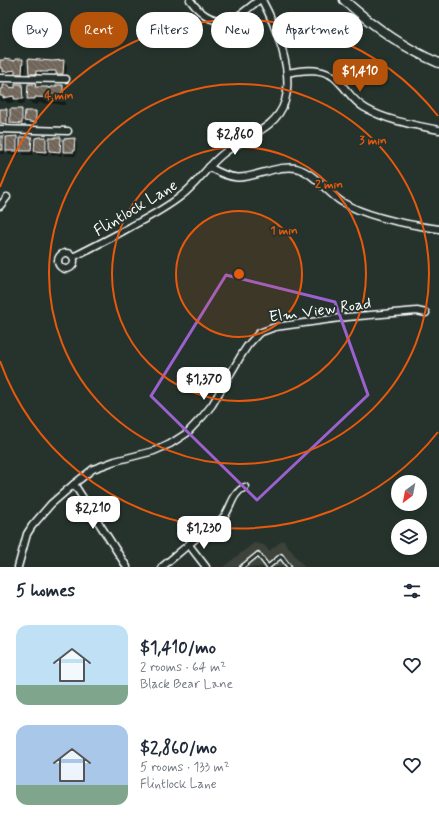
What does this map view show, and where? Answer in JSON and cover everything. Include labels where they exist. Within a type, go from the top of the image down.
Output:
[{"type":"street","points":[[190,0],[204,15],[220,20],[236,17],[260,0]]},
{"type":"street","name":"Flintlock Lane","points":[[73,257],[169,205],[192,187],[223,153],[267,127],[278,115],[287,96],[287,73],[272,23],[260,0]]},
{"type":"street","points":[[344,0],[360,14],[410,50],[439,63]]},
{"type":"street","points":[[287,73],[305,70],[323,71],[334,77],[350,96],[365,108],[388,118],[439,130]]},
{"type":"street","points":[[0,78],[66,79]]},
{"type":"street","points":[[0,129],[68,131]]},
{"type":"street","points":[[209,167],[223,175],[236,178],[243,178],[281,168],[297,168],[308,174],[332,196],[350,207],[382,217],[439,229]]},
{"type":"street","points":[[0,206],[7,197]]},
{"type":"street","name":"Elm View Road","points":[[18,567],[25,540],[32,526],[51,504],[93,469],[115,461],[154,452],[187,433],[212,405],[255,336],[275,327],[347,317],[409,312],[426,313]]},
{"type":"street","points":[[74,484],[127,567]]},
{"type":"street","points":[[162,567],[206,530],[220,521],[226,515],[234,497],[239,490],[245,488]]},
{"type":"street","points":[[188,545],[206,567]]},
{"type":"lane","points":[[242,567],[258,554],[268,567],[281,556],[290,567]]},
{"type":"highlighted area","points":[[226,275],[335,302],[368,395],[257,500],[151,396]]},
{"type":"shaded area","points":[[283,540],[304,567],[223,567],[254,543],[264,545],[269,551]]},
{"type":"building","points":[[4,59],[15,61],[15,59],[23,59],[22,74],[15,74],[15,70],[3,72],[3,68],[0,68],[0,60]]},
{"type":"building","points":[[28,59],[52,61],[64,60],[63,74],[56,74],[56,71],[36,71],[36,74],[29,74]]},
{"type":"building","points":[[15,84],[22,84],[23,99],[14,99],[14,96],[3,98],[3,96],[0,96],[0,89],[3,89],[3,85],[9,85],[9,87],[15,88]]},
{"type":"building","points":[[28,84],[36,84],[35,87],[48,88],[56,87],[56,85],[63,85],[63,100],[35,97],[35,99],[27,99]]},
{"type":"building","points":[[0,109],[7,109],[7,124],[0,123]]},
{"type":"building","points":[[10,109],[22,109],[22,124],[10,123]]},
{"type":"building","points":[[25,111],[36,111],[36,123],[24,121]]},
{"type":"building","points":[[0,136],[3,136],[3,150],[0,150]]},
{"type":"building","points":[[17,136],[17,151],[6,151],[6,137]]},
{"type":"building","points":[[20,137],[32,137],[31,151],[20,151]]},
{"type":"building","points":[[46,137],[46,152],[34,151],[35,138]]},
{"type":"building","points":[[61,137],[60,152],[49,151],[49,138]]},
{"type":"building","points":[[75,138],[74,152],[63,152],[63,139]]}]
